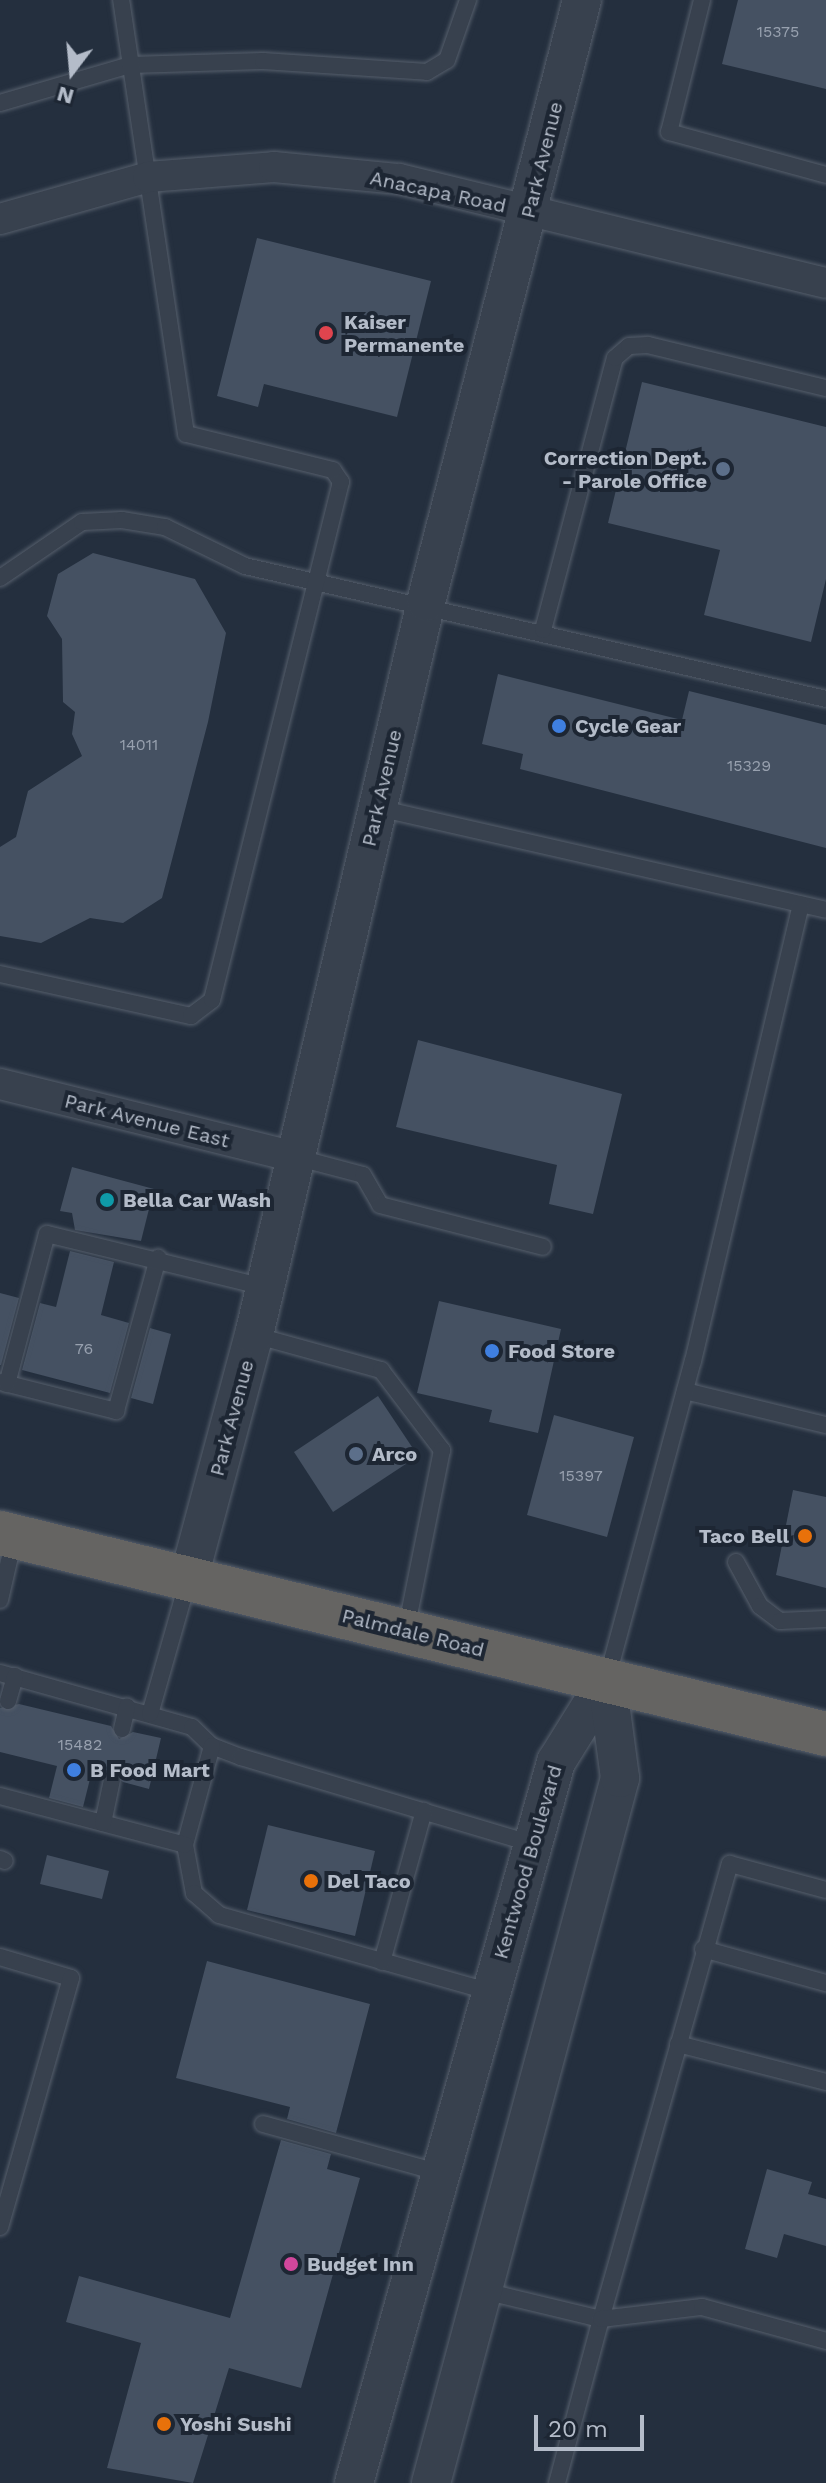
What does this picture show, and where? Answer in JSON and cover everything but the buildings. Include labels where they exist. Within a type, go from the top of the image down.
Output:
[{"type":"highway","name":"Palmdale Road","points":[[7,1534],[826,1734]]},
{"type":"street","name":"Park Avenue","points":[[189,1577],[254,1335],[426,602],[582,0]]},
{"type":"street","name":"Anacapa Road","points":[[0,219],[148,177],[274,167],[399,179],[826,283]]},
{"type":"street","name":"Park Avenue East","points":[[0,1084],[295,1157]]},
{"type":"street","name":"Kentwood Boulevard","points":[[354,2483],[556,1762],[607,1680]]},
{"type":"street","points":[[431,2483],[620,1778],[607,1680]]},
{"type":"lane","points":[[0,974],[191,1016],[212,1000],[341,482],[333,470],[186,434],[121,0]]},
{"type":"lane","points":[[0,103],[130,65],[263,61],[427,72],[447,60],[468,0]]},
{"type":"lane","points":[[702,0],[669,132],[826,175]]},
{"type":"lane","points":[[543,630],[615,358],[629,346],[648,345],[826,388]]},
{"type":"lane","points":[[0,578],[82,522],[122,520],[165,527],[245,566],[426,602],[826,699]]},
{"type":"lane","points":[[378,808],[826,910]]},
{"type":"lane","points":[[607,1680],[685,1391],[801,905]]},
{"type":"lane","points":[[295,1157],[363,1175],[380,1205],[543,1247]]},
{"type":"lane","points":[[158,1258],[116,1411],[3,1383],[47,1234],[158,1258],[265,1287]]},
{"type":"lane","points":[[254,1335],[381,1370],[442,1450],[406,1632]]},
{"type":"lane","points":[[685,1391],[826,1425]]},
{"type":"lane","points":[[0,1600],[7,1534]]},
{"type":"lane","points":[[736,1562],[760,1606],[780,1621],[826,1619]]},
{"type":"lane","points":[[150,1714],[189,1577]]},
{"type":"lane","points":[[8,1701],[7,1674],[192,1727],[212,1746],[533,1844]]},
{"type":"lane","points":[[122,1729],[127,1707]]},
{"type":"lane","points":[[212,1746],[185,1845],[194,1893],[219,1915],[491,1992]]},
{"type":"lane","points":[[103,1823],[112,1780]]},
{"type":"lane","points":[[0,1796],[185,1845]]},
{"type":"lane","points":[[382,1962],[424,1811]]},
{"type":"lane","points":[[557,2483],[703,1949],[730,1864],[826,1890]]},
{"type":"lane","points":[[703,1949],[826,1983]]},
{"type":"lane","points":[[0,1957],[71,1978],[0,2227]]},
{"type":"lane","points":[[678,2044],[826,2082]]},
{"type":"lane","points":[[263,2124],[441,2173]]},
{"type":"lane","points":[[484,2291],[601,2319],[702,2307],[826,2341]]},
{"type":"place","name":"Kaiser Permanente","points":[[326,333]]},
{"type":"place","name":"Correction Dept. - Parole Office","points":[[723,469]]},
{"type":"place","name":"Cycle Gear","points":[[559,726]]},
{"type":"place","name":"Bella Car Wash","points":[[107,1200]]},
{"type":"place","name":"Food Store","points":[[492,1351]]},
{"type":"place","name":"Arco","points":[[356,1454]]},
{"type":"place","name":"Taco Bell","points":[[805,1536]]},
{"type":"place","name":"B Food Mart","points":[[74,1770]]},
{"type":"place","name":"Del Taco","points":[[311,1881]]},
{"type":"place","name":"Budget Inn","points":[[291,2264]]},
{"type":"place","name":"Yoshi Sushi","points":[[164,2424]]}]
